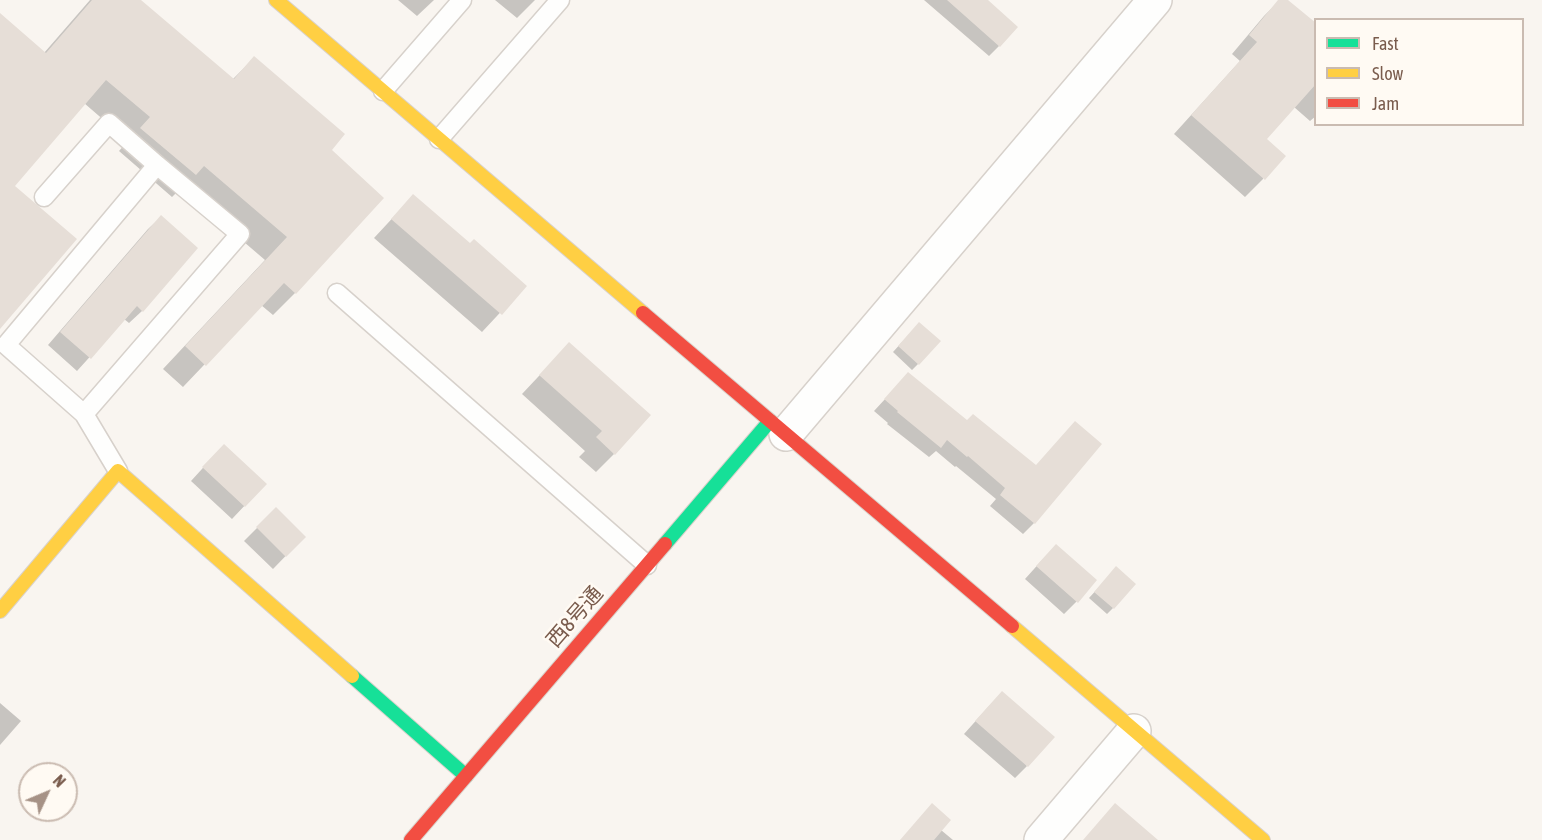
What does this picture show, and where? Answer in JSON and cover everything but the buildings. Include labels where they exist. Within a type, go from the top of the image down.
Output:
[{"type":"street","points":[[276,0],[1263,840]]},
{"type":"street","points":[[778,428],[1155,0]]},
{"type":"street","name":"西8号通","points":[[411,840],[647,565],[778,428]]},
{"type":"street","points":[[0,611],[118,471],[466,776]]},
{"type":"street","points":[[1041,840],[1134,731]]},
{"type":"lane","points":[[383,91],[462,0]]},
{"type":"lane","points":[[439,139],[560,0]]},
{"type":"lane","points":[[44,197],[109,123],[240,234],[84,414]]},
{"type":"lane","points":[[118,471],[84,414],[6,345],[157,165]]},
{"type":"lane","points":[[337,293],[647,565]]},
{"type":"traffic: fast","points":[[665,544],[770,421]]},
{"type":"traffic: fast","points":[[352,676],[466,776]]},
{"type":"traffic: slow","points":[[276,0],[643,313]]},
{"type":"traffic: slow","points":[[0,611],[118,471],[352,676]]},
{"type":"traffic: slow","points":[[1012,626],[1263,840]]},
{"type":"traffic: jam","points":[[643,313],[1012,626]]},
{"type":"traffic: jam","points":[[411,840],[665,544]]}]
